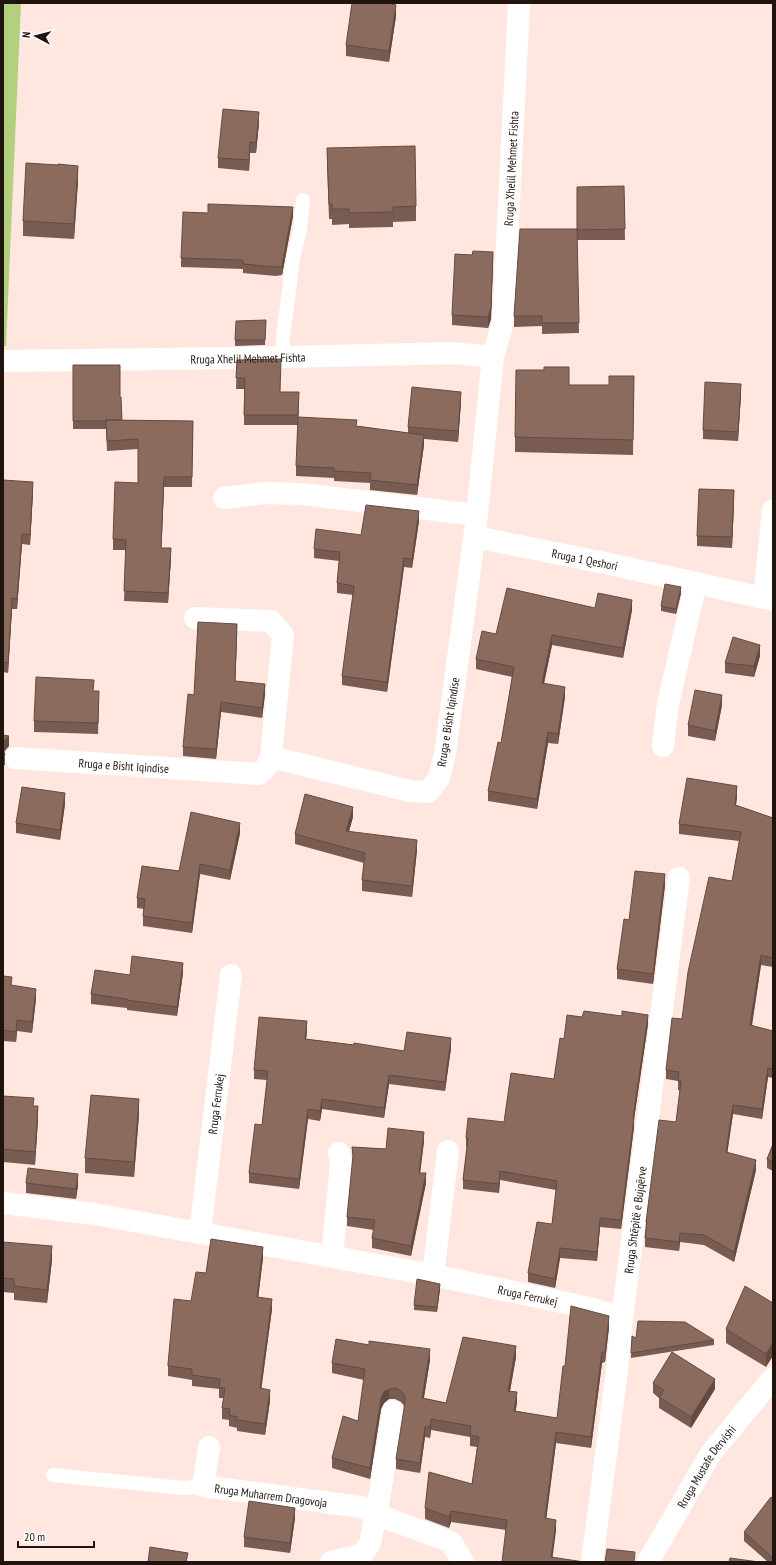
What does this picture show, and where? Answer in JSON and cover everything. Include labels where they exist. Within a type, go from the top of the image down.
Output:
[{"type":"street","name":"Rruga Xhelil Mehmet Fishta","points":[[474,537],[493,357],[503,321],[519,3]]},
{"type":"street","name":"Rruga Xhelil Mehmet Fishta","points":[[3,361],[453,353],[493,357]]},
{"type":"street","points":[[224,498],[265,493],[301,494],[477,515]]},
{"type":"street","name":"Rruga 1 Qeshori","points":[[474,537],[696,583],[769,600],[773,510]]},
{"type":"street","name":"Rruga e Bisht Iqindise","points":[[271,757],[410,791],[428,792],[439,778],[445,754],[474,537]]},
{"type":"street","points":[[663,746],[668,704],[696,583]]},
{"type":"street","name":"Rruga e Bisht Iqindise","points":[[15,758],[259,774],[266,768],[271,757],[283,634],[271,621],[195,618]]},
{"type":"street","name":"Rruga Shtëpitë e Bujqërve","points":[[592,1562],[679,878]]},
{"type":"street","name":"Rruga Ferrukej","points":[[200,1232],[231,975]]},
{"type":"street","points":[[433,1275],[448,1151]]},
{"type":"street","points":[[332,1256],[341,1163],[339,1153]]},
{"type":"street","name":"Rruga Ferrukej","points":[[3,1203],[94,1214],[332,1256],[433,1275],[590,1308],[622,1318]]},
{"type":"street","name":"Rruga Mustafe Dervishi","points":[[648,1562],[711,1453],[773,1378]]},
{"type":"street","points":[[331,1562],[362,1555],[370,1543],[393,1411]]},
{"type":"street","name":"Rruga Muharrem Dragovoja","points":[[209,1447],[204,1486],[362,1507],[375,1514],[451,1542],[463,1562]]},
{"type":"lane","points":[[282,356],[293,259],[300,230],[303,200]]},
{"type":"lane","points":[[53,1475],[184,1488],[204,1486]]},
{"type":"green space","points":[[3,3],[21,3],[6,346],[3,346]]},
{"type":"building","points":[[352,3],[392,3],[396,5],[389,51],[346,45]]},
{"type":"building","points":[[223,109],[259,112],[256,143],[250,142],[249,160],[218,158]]},
{"type":"building","points":[[415,146],[416,206],[393,207],[393,212],[349,213],[349,209],[332,209],[332,204],[329,204],[327,148]]},
{"type":"building","points":[[26,163],[78,166],[74,224],[23,221]]},
{"type":"building","points":[[624,186],[625,229],[577,230],[577,187]]},
{"type":"building","points":[[208,204],[293,207],[282,266],[276,267],[243,264],[243,260],[181,258],[183,212],[208,213]]},
{"type":"building","points":[[520,229],[577,229],[579,323],[542,323],[542,316],[514,316]]},
{"type":"building","points":[[473,251],[493,252],[491,308],[488,317],[452,315],[455,254],[472,255]]},
{"type":"building","points":[[266,320],[265,340],[235,340],[236,321]]},
{"type":"building","points":[[281,359],[280,392],[299,392],[298,415],[244,415],[245,378],[236,378],[237,360]]},
{"type":"building","points":[[73,365],[120,365],[122,420],[73,421]]},
{"type":"building","points":[[544,367],[569,367],[569,385],[609,385],[609,376],[634,376],[633,440],[515,437],[516,370],[544,370]]},
{"type":"building","points":[[705,382],[741,384],[738,432],[703,430]]},
{"type":"building","points":[[412,387],[461,392],[458,431],[408,427]]},
{"type":"building","points":[[298,417],[357,420],[356,426],[424,435],[417,485],[370,480],[371,473],[334,471],[334,468],[296,466]]},
{"type":"building","points":[[106,420],[193,421],[192,477],[164,477],[161,548],[171,548],[168,593],[124,591],[126,540],[113,539],[115,482],[138,483],[138,439],[107,441]]},
{"type":"building","points":[[3,480],[33,482],[30,535],[22,534],[17,599],[12,598],[8,663],[3,662]]},
{"type":"building","points":[[699,489],[734,490],[732,537],[697,536]]},
{"type":"building","points":[[366,505],[419,511],[412,559],[404,558],[387,682],[342,676],[354,586],[337,583],[340,552],[314,549],[316,529],[361,535]]},
{"type":"building","points":[[665,584],[681,587],[676,609],[661,606]]},
{"type":"building","points":[[507,588],[595,608],[598,593],[632,600],[623,648],[552,635],[542,683],[565,687],[558,734],[548,732],[537,799],[488,791],[498,742],[501,743],[514,667],[476,659],[482,631],[496,634]]},
{"type":"building","points":[[198,622],[237,624],[235,681],[265,684],[262,708],[221,702],[216,749],[183,747],[188,694],[194,695]]},
{"type":"building","points":[[733,637],[760,645],[754,666],[725,663]]},
{"type":"building","points":[[36,677],[94,680],[93,691],[99,691],[98,723],[34,721]]},
{"type":"building","points":[[695,690],[722,695],[715,731],[688,725]]},
{"type":"building","points":[[3,735],[9,736],[4,741],[3,745]]},
{"type":"building","points":[[687,778],[737,786],[735,805],[773,818],[773,958],[761,955],[750,1025],[773,1031],[773,1069],[768,1068],[762,1109],[733,1105],[726,1152],[756,1160],[734,1252],[704,1235],[680,1233],[679,1242],[645,1238],[659,1120],[676,1122],[681,1081],[678,1081],[679,1072],[666,1070],[672,1018],[682,1019],[688,972],[709,877],[732,881],[741,832],[679,824]]},
{"type":"building","points":[[22,787],[65,793],[60,830],[16,823]]},
{"type":"building","points":[[305,794],[353,807],[346,831],[417,840],[412,886],[362,880],[365,853],[295,834]]},
{"type":"building","points":[[191,812],[240,823],[230,870],[200,864],[192,923],[143,916],[145,899],[137,898],[142,866],[179,871]]},
{"type":"building","points":[[635,871],[665,874],[653,974],[617,969],[624,919],[629,920]]},
{"type":"building","points":[[132,956],[183,963],[177,1007],[91,994],[95,970],[130,975]]},
{"type":"building","points":[[3,976],[12,977],[11,985],[36,989],[32,1022],[17,1020],[16,1032],[3,1030]]},
{"type":"building","points":[[584,1011],[622,1016],[622,1011],[648,1015],[633,1118],[621,1220],[600,1218],[597,1252],[560,1248],[555,1279],[528,1273],[537,1222],[552,1224],[557,1181],[500,1171],[499,1184],[463,1180],[468,1138],[466,1138],[468,1118],[504,1122],[511,1073],[554,1079],[560,1038],[564,1039],[567,1015],[582,1017]]},
{"type":"building","points":[[259,1017],[307,1021],[305,1039],[354,1045],[354,1043],[404,1051],[407,1032],[451,1038],[445,1082],[389,1075],[384,1108],[322,1099],[320,1111],[308,1109],[299,1179],[249,1173],[255,1124],[262,1125],[268,1071],[254,1070]]},
{"type":"building","points":[[91,1095],[139,1099],[134,1162],[85,1158]]},
{"type":"building","points":[[3,1096],[34,1098],[33,1106],[38,1106],[35,1152],[3,1149]]},
{"type":"building","points":[[388,1128],[424,1132],[419,1173],[426,1173],[411,1246],[372,1238],[375,1220],[347,1217],[353,1155],[352,1147],[386,1149]]},
{"type":"building","points":[[773,1144],[773,1162],[767,1159]]},
{"type":"building","points":[[28,1168],[78,1174],[76,1189],[26,1183]]},
{"type":"building","points":[[211,1239],[263,1247],[257,1297],[272,1299],[260,1388],[270,1390],[265,1424],[237,1420],[237,1417],[229,1415],[230,1409],[222,1408],[225,1388],[219,1387],[220,1379],[192,1375],[192,1369],[168,1366],[174,1299],[191,1301],[196,1272],[206,1273]]},
{"type":"building","points":[[3,1242],[52,1246],[47,1290],[14,1286],[14,1279],[3,1278]]},
{"type":"building","points":[[417,1279],[440,1284],[437,1307],[414,1305]]},
{"type":"building","points":[[745,1286],[773,1303],[773,1342],[766,1354],[726,1329]]},
{"type":"building","points":[[571,1306],[609,1316],[605,1352],[602,1352],[591,1437],[556,1432],[545,1518],[556,1520],[551,1557],[584,1562],[502,1562],[507,1520],[451,1511],[449,1517],[425,1508],[429,1472],[472,1484],[479,1437],[470,1435],[471,1426],[431,1419],[430,1427],[425,1427],[420,1463],[396,1459],[405,1396],[401,1391],[395,1388],[384,1392],[381,1398],[370,1468],[332,1458],[343,1416],[358,1421],[365,1369],[332,1363],[336,1339],[369,1345],[369,1341],[430,1349],[422,1398],[446,1403],[463,1337],[516,1346],[508,1391],[517,1392],[514,1411],[557,1418],[563,1366],[565,1366]]},
{"type":"building","points":[[638,1321],[685,1322],[714,1340],[631,1353],[632,1336],[636,1338]]},
{"type":"building","points":[[672,1352],[715,1379],[691,1417],[659,1397],[664,1390],[653,1383]]},
{"type":"building","points":[[771,1497],[773,1499],[773,1558],[744,1532]]},
{"type":"building","points":[[249,1501],[295,1508],[290,1543],[244,1537]]},
{"type":"building","points":[[150,1547],[188,1553],[186,1562],[148,1562]]},
{"type":"building","points":[[607,1549],[635,1552],[634,1562],[605,1562]]},
{"type":"building","points":[[730,1558],[759,1562],[729,1562]]}]
